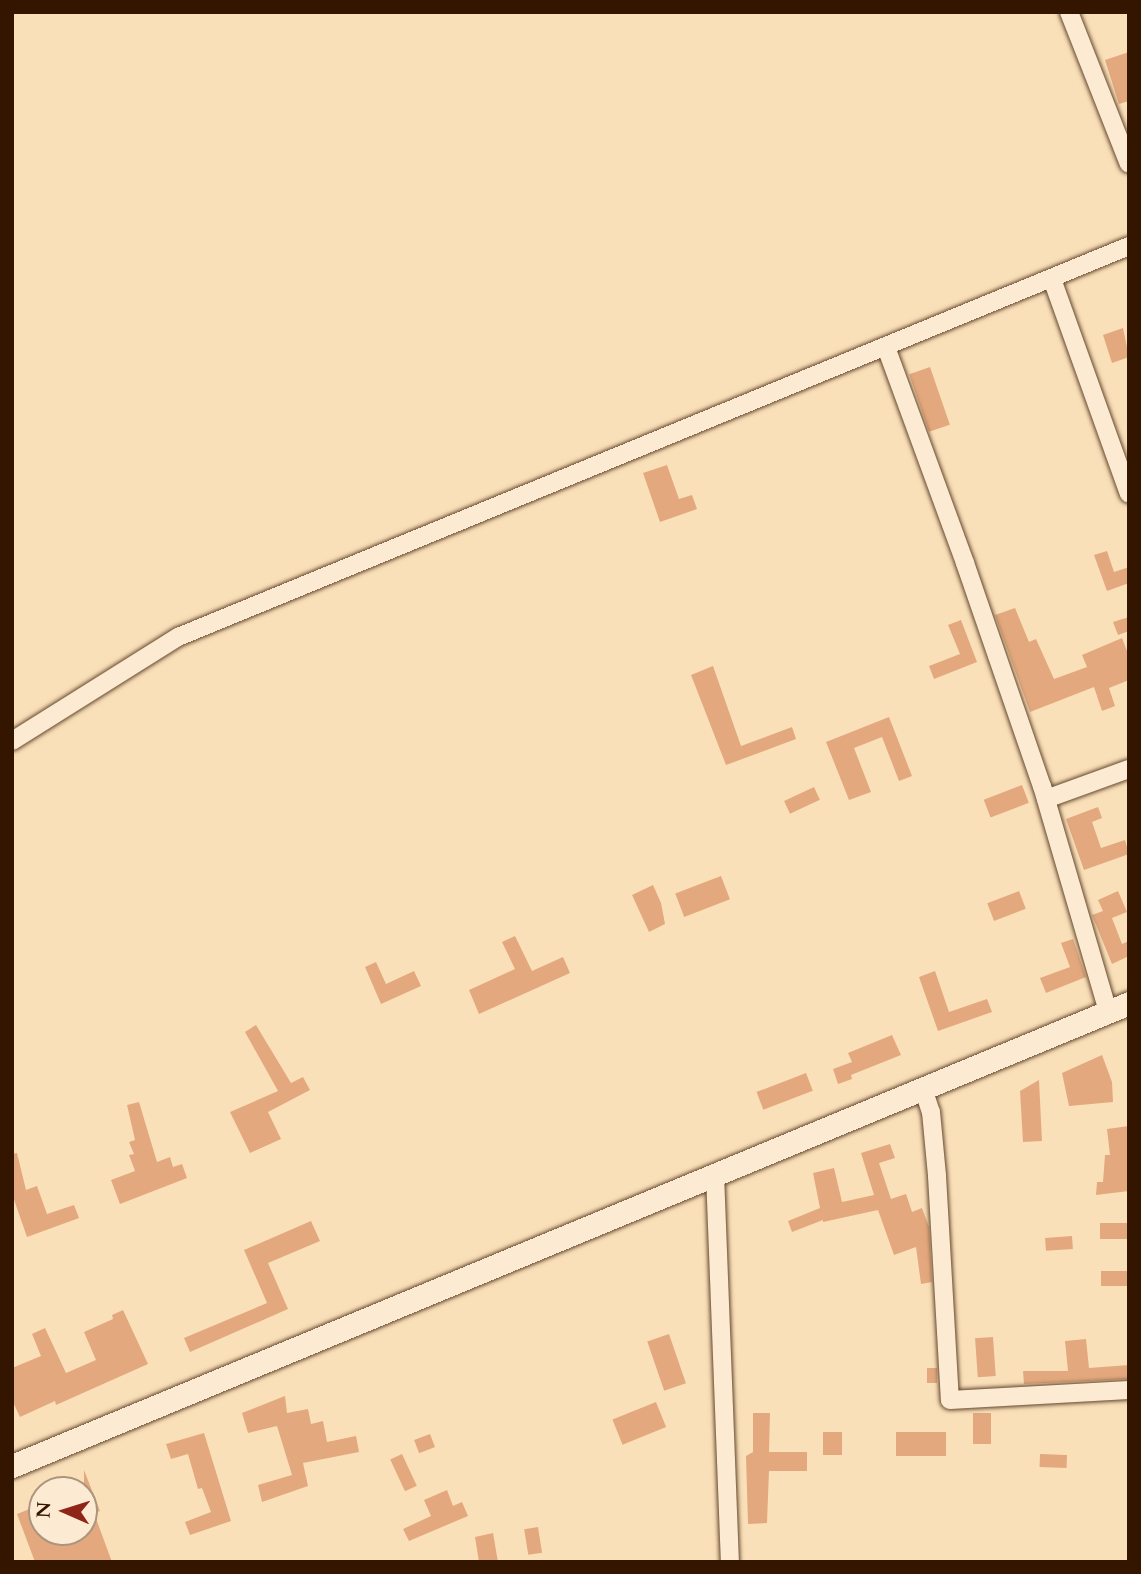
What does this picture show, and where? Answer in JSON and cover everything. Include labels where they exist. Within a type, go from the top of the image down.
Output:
[{"type":"street","points":[[1069,12],[1129,164]]},
{"type":"street","points":[[12,741],[178,637],[1129,246]]},
{"type":"street","points":[[1052,279],[1129,494]]},
{"type":"street","points":[[12,1466],[1118,1007],[965,563],[886,347]]},
{"type":"street","points":[[1046,799],[1129,769]]},
{"type":"street","points":[[923,1088],[931,1112],[937,1176],[950,1401],[1129,1390]]},
{"type":"street","points":[[715,1174],[730,1562]]},
{"type":"building","points":[[1129,52],[1129,101],[1119,104],[1105,60]]},
{"type":"building","points":[[1123,328],[1129,357],[1112,363],[1103,335]]},
{"type":"building","points":[[930,367],[950,425],[929,432],[909,374]]},
{"type":"building","points":[[667,465],[679,499],[692,495],[697,509],[660,522],[643,473]]},
{"type":"building","points":[[1107,551],[1114,572],[1129,567],[1129,583],[1107,591],[1094,555]]},
{"type":"building","points":[[1015,608],[1029,642],[1036,639],[1054,679],[1087,667],[1082,655],[1122,638],[1129,656],[1129,680],[1109,688],[1115,706],[1102,711],[1094,687],[1030,712],[995,615]]},
{"type":"building","points":[[1129,617],[1129,631],[1118,635],[1113,622]]},
{"type":"building","points":[[961,620],[977,662],[934,679],[929,666],[960,654],[948,625]]},
{"type":"building","points":[[713,666],[741,746],[792,727],[796,739],[726,765],[691,675]]},
{"type":"building","points":[[889,717],[912,776],[899,781],[882,737],[854,748],[871,792],[849,800],[826,742]]},
{"type":"building","points":[[1022,785],[1029,803],[991,817],[984,800]]},
{"type":"building","points":[[814,787],[820,800],[790,814],[784,801]]},
{"type":"building","points":[[1098,807],[1102,818],[1092,822],[1101,848],[1125,840],[1129,854],[1084,870],[1066,819]]},
{"type":"building","points":[[721,876],[730,899],[684,917],[675,894]]},
{"type":"building","points":[[653,885],[661,903],[665,924],[649,932],[632,895]]},
{"type":"building","points":[[1019,891],[1026,909],[994,921],[987,903]]},
{"type":"building","points":[[1118,891],[1127,912],[1112,918],[1122,944],[1129,941],[1129,956],[1112,964],[1092,915],[1103,911],[1098,900]]},
{"type":"building","points":[[515,936],[532,971],[563,957],[570,973],[479,1014],[469,990],[515,969],[502,942]]},
{"type":"building","points":[[1073,939],[1086,977],[1046,993],[1040,978],[1070,967],[1061,943]]},
{"type":"building","points":[[376,962],[386,984],[414,971],[421,986],[381,1004],[365,967]]},
{"type":"building","points":[[935,971],[949,1012],[987,999],[992,1012],[938,1031],[919,977]]},
{"type":"building","points":[[256,1025],[291,1083],[303,1077],[310,1090],[268,1112],[281,1139],[250,1153],[230,1112],[278,1091],[245,1032]]},
{"type":"building","points":[[892,1035],[901,1055],[851,1075],[852,1079],[838,1084],[833,1069],[852,1062],[848,1053]]},
{"type":"building","points":[[1102,1055],[1112,1082],[1113,1102],[1069,1106],[1062,1073]]},
{"type":"building","points":[[806,1073],[813,1091],[763,1110],[757,1092]]},
{"type":"building","points":[[1039,1080],[1042,1141],[1023,1142],[1020,1091]]},
{"type":"building","points":[[139,1102],[157,1162],[170,1157],[173,1167],[182,1164],[187,1178],[120,1204],[111,1180],[135,1171],[129,1155],[134,1154],[129,1142],[135,1140],[127,1105]]},
{"type":"building","points":[[1129,1126],[1129,1191],[1096,1195],[1097,1182],[1103,1182],[1105,1155],[1110,1155],[1107,1129]]},
{"type":"building","points":[[890,1144],[895,1158],[879,1163],[891,1199],[906,1194],[912,1212],[922,1208],[929,1227],[932,1282],[921,1284],[916,1247],[894,1255],[878,1210],[823,1220],[792,1232],[788,1221],[820,1208],[813,1173],[834,1168],[842,1202],[874,1195],[861,1153]]},
{"type":"building","points":[[17,1153],[26,1190],[37,1186],[47,1214],[74,1205],[79,1218],[27,1237],[12,1194],[12,1154]]},
{"type":"building","points":[[311,1221],[320,1241],[268,1263],[288,1309],[190,1352],[184,1338],[267,1303],[244,1250]]},
{"type":"building","points":[[1100,1223],[1129,1223],[1129,1239],[1100,1239]]},
{"type":"building","points":[[1072,1236],[1073,1249],[1046,1251],[1045,1238]]},
{"type":"building","points":[[1101,1271],[1129,1271],[1129,1286],[1101,1286]]},
{"type":"building","points":[[123,1310],[148,1364],[56,1405],[55,1401],[20,1417],[12,1400],[12,1368],[41,1356],[32,1334],[45,1328],[66,1373],[96,1360],[84,1332],[113,1319],[112,1315]]},
{"type":"building","points":[[669,1334],[686,1383],[664,1391],[647,1341]]},
{"type":"building","points":[[993,1337],[996,1376],[978,1377],[975,1338]]},
{"type":"building","points":[[1086,1339],[1089,1368],[1129,1365],[1129,1379],[1024,1384],[1023,1371],[1068,1371],[1065,1341]]},
{"type":"building","points":[[927,1368],[937,1368],[937,1383],[927,1383]]},
{"type":"building","points":[[285,1396],[287,1413],[308,1409],[311,1424],[323,1421],[327,1442],[356,1436],[359,1452],[303,1463],[308,1486],[262,1502],[258,1485],[292,1475],[277,1426],[248,1433],[242,1413]]},
{"type":"building","points":[[656,1402],[666,1427],[623,1445],[612,1420]]},
{"type":"building","points":[[753,1413],[770,1413],[769,1452],[807,1452],[807,1471],[769,1471],[767,1523],[748,1524],[746,1456],[753,1452]]},
{"type":"building","points":[[973,1413],[991,1413],[991,1444],[973,1444]]},
{"type":"building","points":[[823,1432],[842,1432],[842,1455],[823,1455]]},
{"type":"building","points":[[896,1432],[946,1432],[946,1456],[896,1456]]},
{"type":"building","points":[[204,1433],[231,1521],[190,1535],[185,1522],[211,1512],[202,1488],[198,1489],[188,1454],[171,1459],[166,1444]]},
{"type":"building","points":[[430,1434],[435,1447],[419,1453],[414,1440]]},
{"type":"building","points":[[402,1454],[417,1486],[405,1491],[390,1459]]},
{"type":"building","points":[[1040,1454],[1067,1455],[1067,1468],[1040,1467]]},
{"type":"building","points":[[447,1490],[453,1506],[462,1502],[468,1516],[409,1541],[403,1529],[431,1516],[424,1500]]},
{"type":"building","points":[[28,1510],[28,1543],[17,1514]]},
{"type":"building","points":[[98,1524],[112,1562],[35,1562],[29,1546],[98,1546]]},
{"type":"building","points":[[538,1527],[542,1553],[528,1555],[524,1529]]},
{"type":"building","points":[[493,1533],[498,1562],[479,1562],[475,1537]]}]
